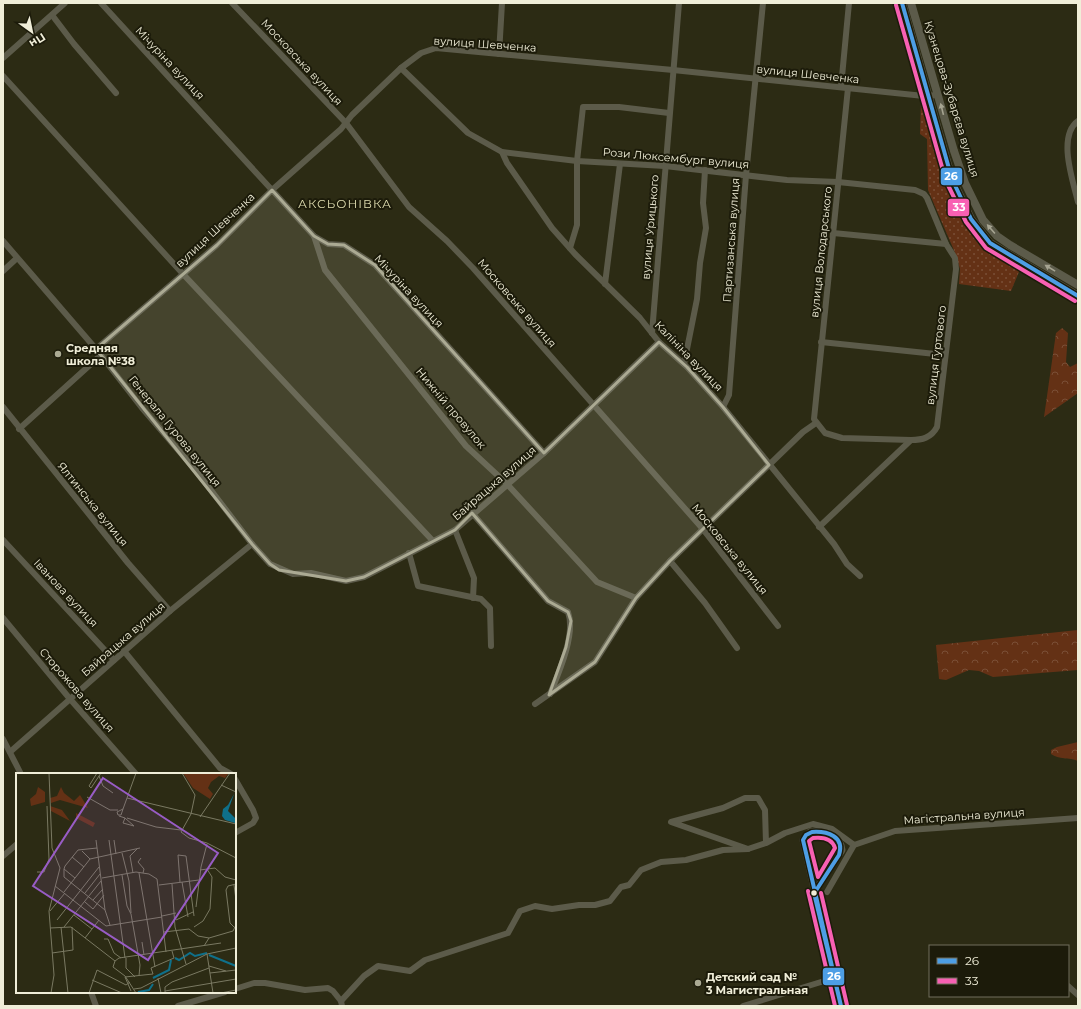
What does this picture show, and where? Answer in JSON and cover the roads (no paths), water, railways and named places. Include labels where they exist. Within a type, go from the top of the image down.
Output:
[{"type":"main road","name":"Кузнецова-Зубарєва вулиця","points":[[902,3],[954,151],[976,208],[997,236],[1078,285]]},
{"type":"main road","name":"Кузнецова-Зубарєва вулиця","points":[[911,3],[934,95],[952,179],[971,219],[990,243],[1078,296]]},
{"type":"street","points":[[3,58],[65,3]]},
{"type":"street","name":"Мічуріна вулиця","points":[[101,3],[314,236],[328,244],[344,245],[375,265],[544,453]]},
{"type":"street","name":"Московська вулиця","points":[[232,3],[346,123],[409,207],[447,241],[473,268],[702,528],[778,626]]},
{"type":"street","points":[[499,54],[502,3]]},
{"type":"street","name":"вулиця Урицького","points":[[652,332],[679,3]]},
{"type":"street","name":"Партизанська вулиця","points":[[723,406],[729,395],[746,175],[763,3]]},
{"type":"street","points":[[841,87],[849,3]]},
{"type":"street","points":[[52,15],[74,44],[116,93]]},
{"type":"street","name":"вулиця Шевченка","points":[[96,349],[217,245],[272,190],[341,129],[352,115],[401,68],[429,49],[499,54],[934,95]]},
{"type":"street","name":"Рози Люксембург вулиця","points":[[401,68],[442,110],[468,133],[502,152],[577,161],[665,166],[787,180],[838,182],[915,190],[924,194],[946,244]]},
{"type":"street","points":[[3,76],[27,105],[183,274],[434,541]]},
{"type":"street","name":"вулиця Володарського","points":[[815,421],[821,342],[848,88]]},
{"type":"street","points":[[570,248],[577,225],[577,161],[583,107],[619,107],[669,113]]},
{"type":"street","points":[[1078,121],[1072,126],[1069,132],[1067,154],[1078,202]]},
{"type":"street","name":"Калініна вулиця","points":[[502,152],[507,163],[537,207],[570,248],[652,332],[658,342],[684,364],[723,406],[847,564],[860,576]]},
{"type":"street","points":[[605,284],[620,164]]},
{"type":"street","points":[[684,364],[697,299],[700,263],[706,228],[703,203],[705,170]]},
{"type":"street","points":[[833,234],[946,244]]},
{"type":"street","name":"Нижній провулок","points":[[314,236],[325,270],[466,446],[507,484],[598,582],[636,598]]},
{"type":"street","name":"Генерала Гурова вулиця","points":[[3,241],[101,355],[142,408],[197,472],[252,544],[270,564],[279,570],[293,574],[311,573]]},
{"type":"street","name":"вулиця Гуртового","points":[[815,421],[825,433],[842,438],[911,440],[930,436],[937,427],[956,263],[955,258],[946,244]]},
{"type":"street","points":[[3,271],[17,258]]},
{"type":"street","name":"Байрацька вулиця","points":[[311,573],[346,581],[364,577],[455,530],[472,513],[544,453],[658,342]]},
{"type":"street","points":[[821,342],[945,355]]},
{"type":"street","points":[[20,429],[101,355]]},
{"type":"street","name":"Ялтинська вулиця","points":[[3,407],[128,563],[170,611]]},
{"type":"street","points":[[535,704],[595,662],[636,598],[702,528],[815,421]]},
{"type":"street","points":[[819,527],[911,440]]},
{"type":"street","points":[[472,513],[548,601],[568,612],[571,621],[566,647],[560,668],[549,695]]},
{"type":"street","points":[[455,530],[474,578],[473,598]]},
{"type":"street","name":"Іванова вулиця","points":[[3,540],[114,660]]},
{"type":"street","name":"Байрацька вулиця","points":[[10,752],[170,611],[252,544]]},
{"type":"street","points":[[409,553],[418,586],[481,600],[490,608],[491,646]]},
{"type":"street","points":[[670,561],[704,603],[737,648]]},
{"type":"street","name":"Сторожова вулиця","points":[[3,618],[70,699],[135,773]]},
{"type":"street","points":[[124,651],[220,768],[229,773]]},
{"type":"street","points":[[3,739],[20,773]]},
{"type":"street","points":[[236,781],[256,818],[253,823],[236,832]]},
{"type":"street","points":[[748,849],[672,822],[723,808],[745,798],[758,798],[765,810],[766,843]]},
{"type":"street","name":"Магістральна вулиця","points":[[854,845],[895,830],[1078,818]]},
{"type":"street","points":[[236,989],[254,983],[266,983],[305,990],[328,988],[334,991],[341,1004],[364,976],[378,966],[410,971],[426,960],[508,933],[520,911],[536,906],[552,910],[579,904],[595,904],[610,901],[621,887],[629,885],[640,870],[661,862],[686,860],[723,850],[748,849],[766,843],[785,833],[813,824],[832,829],[854,845],[826,892]]},
{"type":"street","points":[[814,893],[842,850],[839,840],[825,831],[810,832],[803,840],[814,893],[841,1006]]},
{"type":"street","points":[[4,853],[16,845]]},
{"type":"street","points":[[743,1006],[834,978]]},
{"type":"street","points":[[1069,987],[1078,995]]},
{"type":"street","points":[[91,993],[96,1006]]},
{"type":"street","points":[[178,1006],[222,993]]},
{"type":"place","name":"Средняя школа №38","points":[[58,354]]},
{"type":"place","name":"Детский сад № 3 Магистральная","points":[[698,983]]},
{"type":"district","name":"АКСЬОНІВКА","points":[[345,203]]}]
